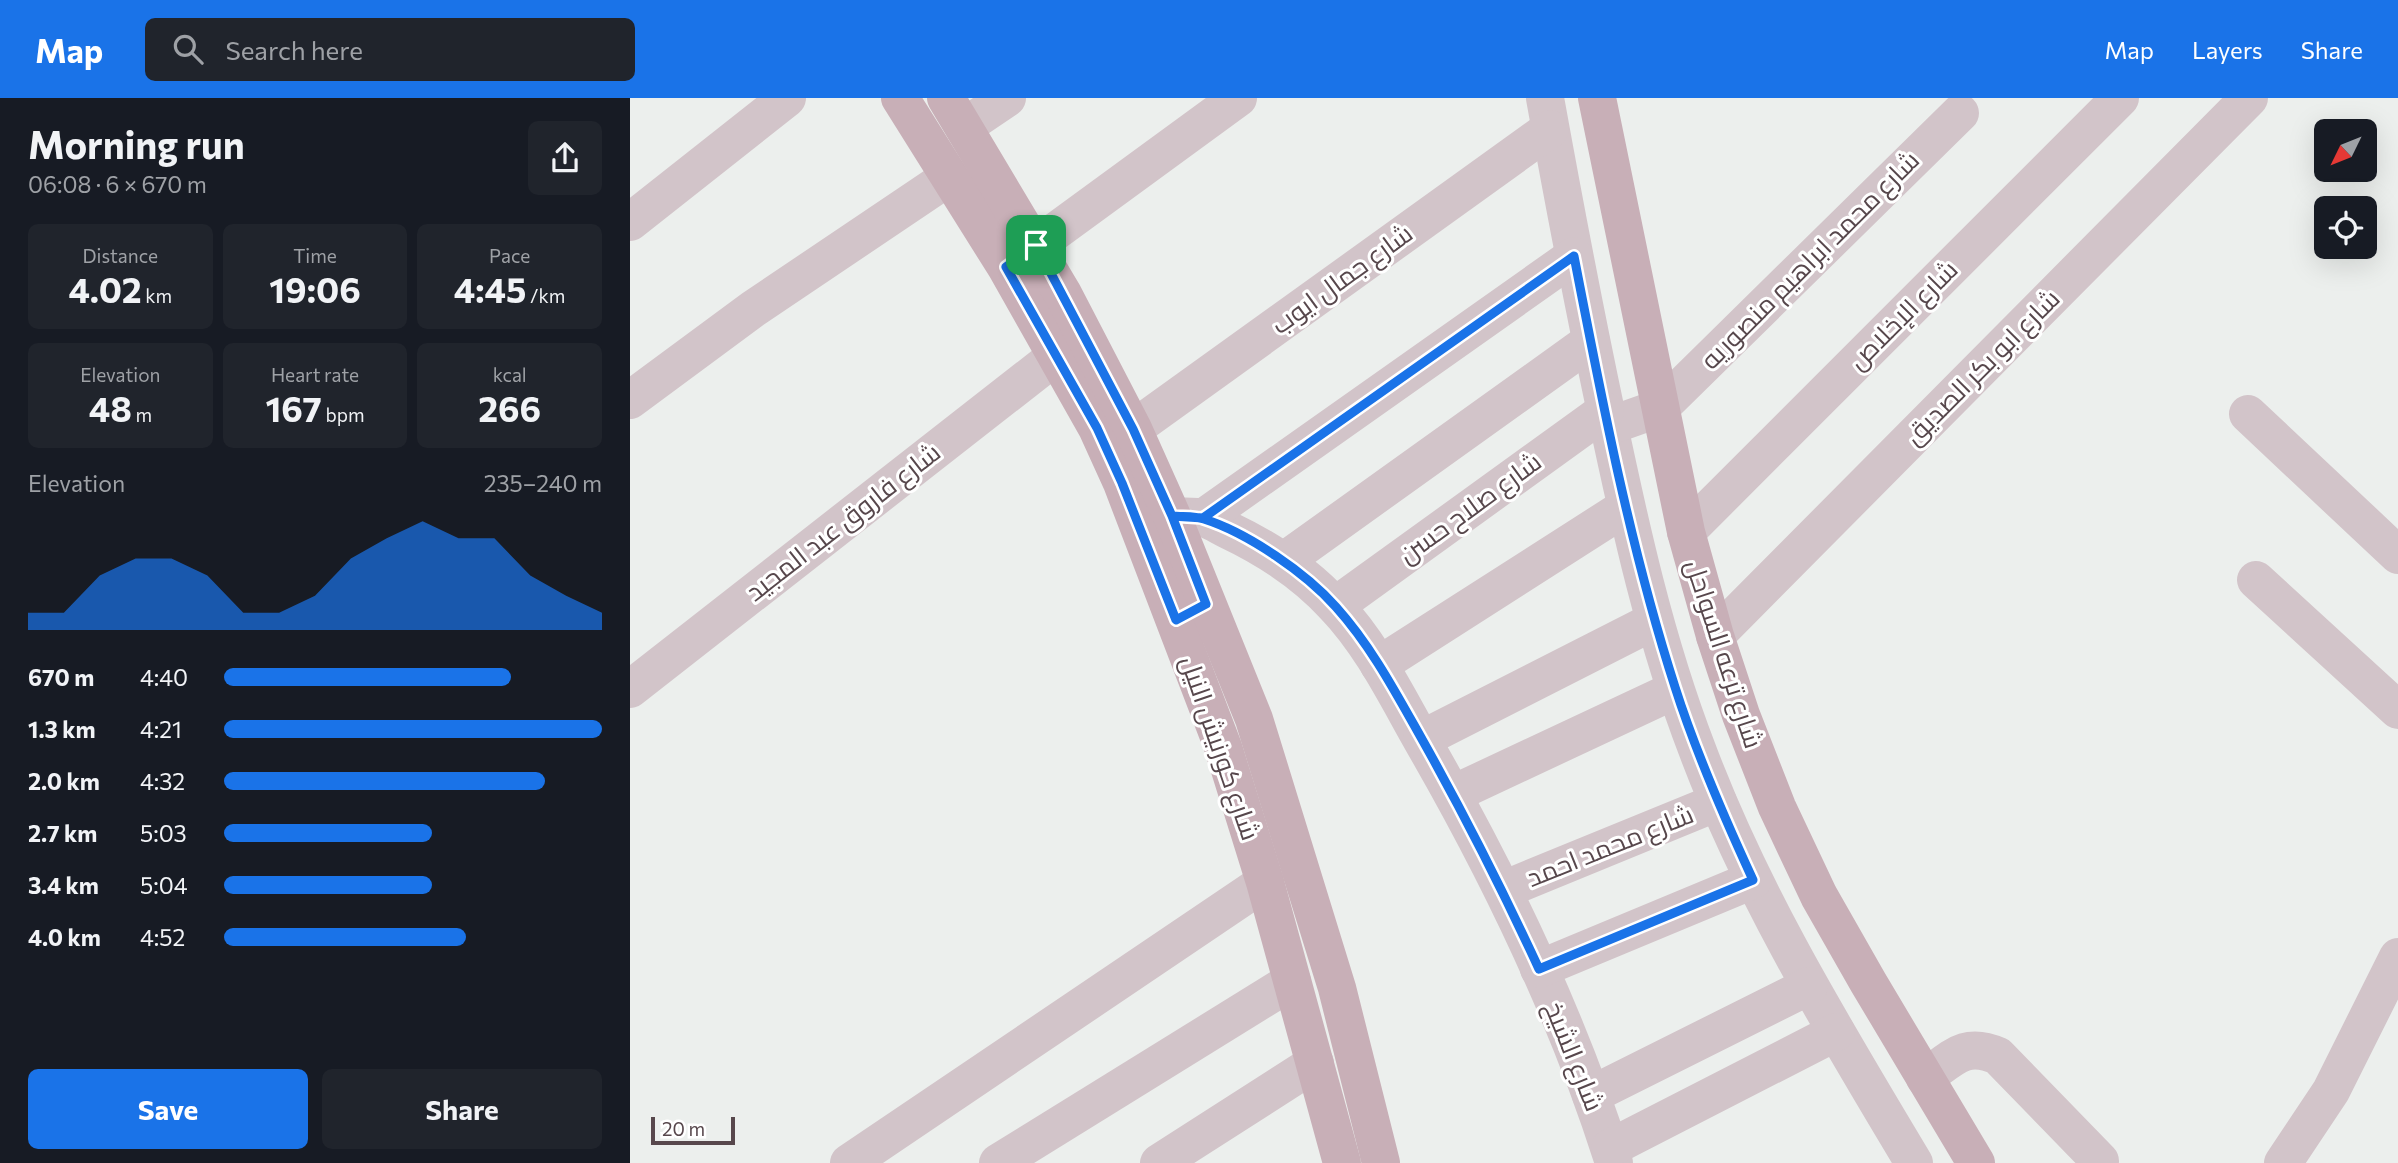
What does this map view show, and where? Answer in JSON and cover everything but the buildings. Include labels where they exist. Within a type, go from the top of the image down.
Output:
[{"type":"main road","name":"شارع كورنيش النيل","points":[[900,98],[1006,267],[1097,428],[1122,483],[1191,612],[1254,719],[1341,1002],[1381,1163]]},
{"type":"main road","name":"شارع ترعه السواحل","points":[[1597,98],[1686,532],[1715,636],[1741,715],[1777,807],[1819,896],[1976,1163]]},
{"type":"main road","name":"شارع كورنيش النيل","points":[[955,113],[1036,245],[1133,429],[1187,517],[1191,612],[1223,747],[1265,882],[1342,1163]]},
{"type":"street","points":[[630,222],[786,98]]},
{"type":"street","points":[[955,113],[1007,98]]},
{"type":"street","points":[[1006,267],[1238,98]]},
{"type":"street","name":"شارع الإخلاص","points":[[1686,532],[2120,98]]},
{"type":"street","name":"شارع ابو بكر الصديق","points":[[1715,636],[2249,98]]},
{"type":"street","name":"شارع ترعه السواحل","points":[[1548,113],[1574,256],[1626,507],[1654,621],[1675,690],[1718,802],[1753,880],[1809,986],[1914,1163]]},
{"type":"street","name":"شارع جمال ايوب","points":[[1133,429],[1548,113]]},
{"type":"street","name":"شارع محمد ابراهيم منصوريه","points":[[1660,408],[1960,113]]},
{"type":"street","points":[[630,400],[753,309],[949,177]]},
{"type":"street","points":[[1187,517],[1574,256]]},
{"type":"street","points":[[1284,561],[1591,341]]},
{"type":"street","name":"شارع فاروق عبد المجيد","points":[[630,689],[1056,356]]},
{"type":"street","name":"شارع صلاح حسن","points":[[1335,606],[1607,418],[1660,408]]},
{"type":"street","points":[[2248,414],[2398,555]]},
{"type":"street","points":[[1379,665],[1626,507]]},
{"type":"street","name":"شارع الشيخ","points":[[1187,517],[1245,538],[1284,561],[1335,606],[1379,665],[1400,697],[1503,890],[1591,1095],[1612,1156]]},
{"type":"street","points":[[2256,580],[2398,710]]},
{"type":"street","points":[[1422,739],[1654,621]]},
{"type":"street","points":[[1453,794],[1675,690]]},
{"type":"street","name":"شارع محمد احمد","points":[[1503,890],[1718,802]]},
{"type":"street","points":[[1539,969],[1753,880]]},
{"type":"street","points":[[849,1163],[1265,882]]},
{"type":"street","points":[[2283,1163],[2331,1091],[2398,957]]},
{"type":"street","points":[[998,1163],[1292,981]]},
{"type":"street","points":[[1591,1095],[1809,986]]},
{"type":"street","points":[[1612,1156],[1836,1032]]},
{"type":"street","points":[[1925,1078],[1969,1049],[1983,1049],[1998,1056],[2100,1161]]},
{"type":"street","points":[[1159,1163],[1315,1063]]},
{"type":"route","points":[[1036,245],[1006,267],[1097,428],[1147,543],[1176,620],[1206,604],[1172,516],[1203,518],[1574,256],[1626,507],[1654,621],[1697,749],[1753,880],[1539,969],[1503,890],[1400,697],[1335,606],[1284,561],[1245,538],[1203,518],[1172,516],[1133,429],[1036,245]]}]
